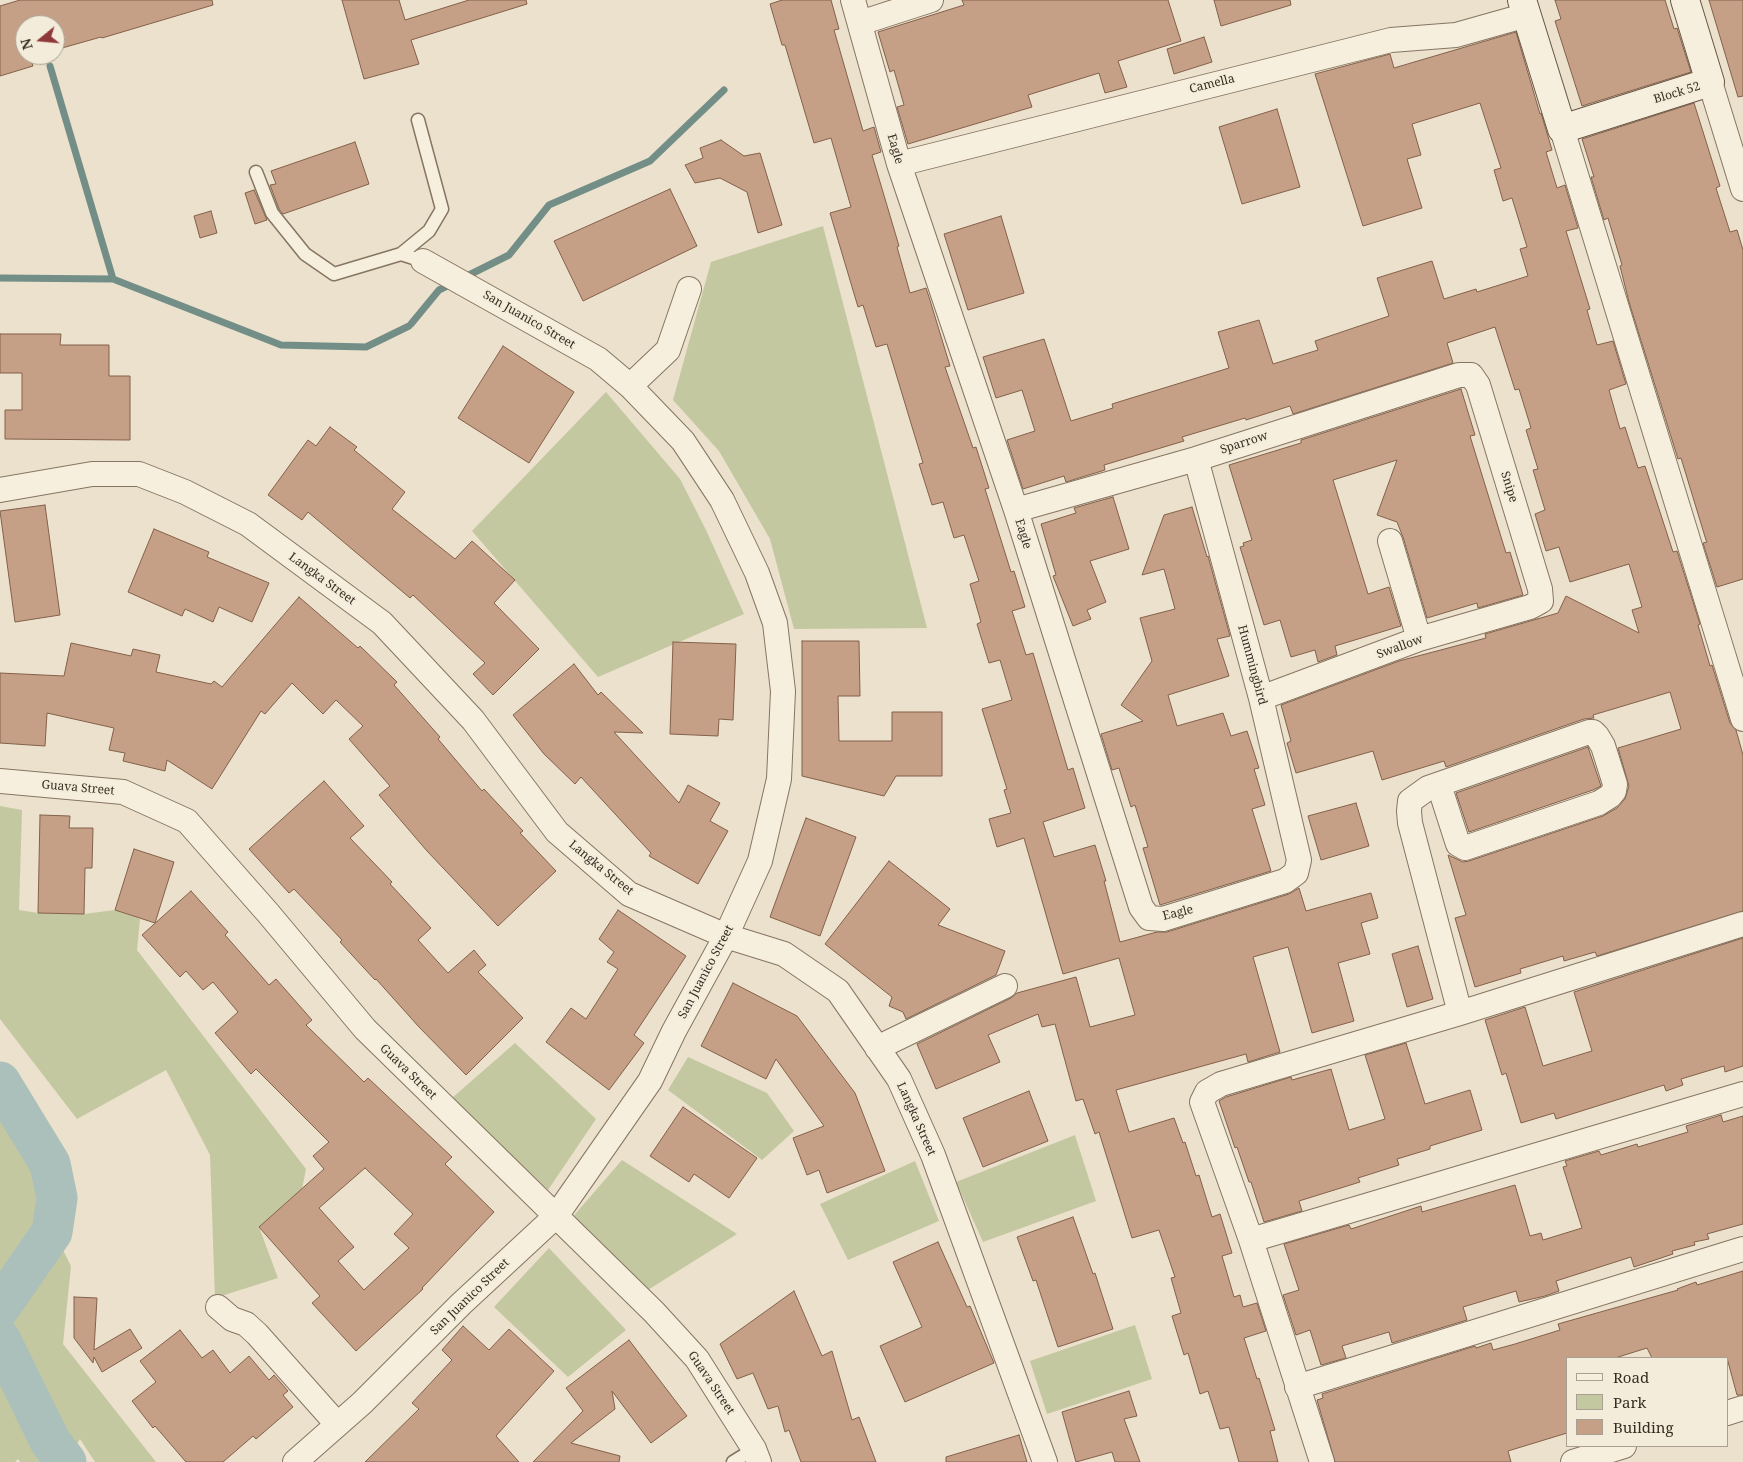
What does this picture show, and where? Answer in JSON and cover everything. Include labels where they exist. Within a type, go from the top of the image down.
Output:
[{"type":"street","name":"Eagle","points":[[853,0],[899,164],[1016,510],[1140,907],[1148,918],[1163,919],[1285,881],[1296,873]]},
{"type":"street","points":[[860,23],[931,0]]},
{"type":"street","name":"Block 52","points":[[1562,129],[1710,82],[1685,0]]},
{"type":"street","points":[[1525,8],[1743,719]]},
{"type":"street","name":"Camella","points":[[899,164],[1391,40],[1456,35],[1525,8]]},
{"type":"street","points":[[1710,82],[1743,189]]},
{"type":"street","name":"San Juanico Street","points":[[295,1462],[362,1403],[461,1304],[556,1216],[650,1081],[674,1031],[726,936],[760,861],[778,778],[783,691],[775,623],[757,573],[722,500],[683,441],[630,386],[598,359],[474,288],[412,257]]},
{"type":"street","points":[[630,386],[668,350],[689,290]]},
{"type":"street","name":"Sparrow","points":[[1016,510],[1196,459],[1458,374],[1471,375]]},
{"type":"street","name":"Snipe","points":[[1471,375],[1478,385],[1540,589],[1541,601]]},
{"type":"street","name":"Hummingbird","points":[[1196,459],[1261,698],[1299,860],[1296,873]]},
{"type":"street","name":"Langka Street","points":[[0,490],[92,474],[139,474],[186,492],[248,524],[382,623],[473,720],[557,832],[629,894],[726,936],[784,954],[838,991],[899,1079],[933,1155],[1045,1462]]},
{"type":"street","points":[[1390,541],[1419,639]]},
{"type":"street","name":"Swallow","points":[[1261,698],[1419,639],[1530,607],[1541,601]]},
{"type":"street","points":[[1439,785],[1456,840],[1458,844],[1465,848],[1599,803],[1610,796],[1616,784],[1603,746],[1597,736],[1593,732],[1589,732],[1439,785],[1421,793],[1410,802],[1409,816],[1460,1013]]},
{"type":"street","name":"Guava Street","points":[[0,780],[123,792],[187,821],[268,913],[365,1029],[654,1312],[697,1359],[757,1455]]},
{"type":"street","points":[[1322,1462],[1251,1240],[1202,1102],[1207,1092],[1221,1084],[1460,1013],[1743,924]]},
{"type":"street","points":[[877,1048],[1004,986]]},
{"type":"street","points":[[1251,1240],[1743,1094]]},
{"type":"street","points":[[1297,1387],[1743,1249]]},
{"type":"street","points":[[218,1307],[232,1318],[246,1324],[257,1334],[337,1424]]},
{"type":"street","points":[[1728,1413],[1743,1408]]},
{"type":"street","points":[[1572,1462],[1621,1447]]},
{"type":"lane","points":[[256,172],[272,213],[304,254],[334,274],[412,257],[442,209],[418,120]]},
{"type":"lane","points":[[733,1462],[757,1455]]},
{"type":"green space","points":[[823,226],[927,628],[794,629],[770,539],[719,451],[673,400],[711,262]]},
{"type":"green space","points":[[606,392],[680,479],[706,530],[744,614],[598,677],[472,531]]},
{"type":"green space","points":[[0,806],[22,810],[19,910],[38,913],[84,914],[115,910],[140,919],[137,950],[306,1169],[302,1189],[259,1227],[278,1278],[215,1298],[210,1155],[166,1070],[77,1119],[0,1019]]},
{"type":"green space","points":[[515,1043],[596,1119],[548,1190],[452,1098]]},
{"type":"green space","points":[[688,1057],[767,1093],[794,1131],[762,1160],[668,1090]]},
{"type":"green space","points":[[7,1114],[30,1153],[39,1202],[71,1266],[63,1344],[156,1462],[95,1462],[80,1439],[66,1462],[20,1462],[18,1459],[15,1462],[0,1462],[0,1122]]},
{"type":"green space","points":[[1075,1135],[1096,1201],[983,1242],[956,1182]]},
{"type":"green space","points":[[622,1160],[737,1234],[643,1293],[570,1220]]},
{"type":"green space","points":[[915,1161],[939,1221],[848,1260],[820,1204]]},
{"type":"green space","points":[[549,1248],[626,1330],[568,1377],[494,1307]]},
{"type":"green space","points":[[1135,1325],[1152,1379],[1047,1414],[1030,1361]]},
{"type":"building","points":[[20,0],[212,0],[213,5],[65,47],[65,15],[15,15],[15,65],[33,66],[0,76],[0,6]]},
{"type":"building","points":[[342,0],[399,0],[405,20],[469,0],[526,0],[527,4],[411,40],[419,64],[364,79]]},
{"type":"building","points":[[782,0],[831,0],[839,29],[834,30],[863,131],[874,127],[881,152],[872,155],[899,246],[897,247],[910,293],[926,288],[929,297],[950,366],[945,367],[973,448],[976,447],[989,488],[985,489],[1011,572],[1014,571],[1025,607],[1012,611],[1026,655],[1033,653],[1068,770],[1073,768],[1085,808],[1043,822],[1054,857],[1095,845],[1106,881],[1104,881],[1120,942],[1157,932],[1167,932],[1289,894],[1299,888],[1306,911],[1371,893],[1378,918],[1361,923],[1370,954],[1338,963],[1354,1021],[1312,1033],[1288,947],[1253,957],[1280,1052],[1248,1062],[1246,1054],[1116,1090],[1129,1132],[1174,1118],[1183,1143],[1185,1142],[1196,1176],[1199,1175],[1212,1217],[1220,1214],[1232,1253],[1222,1256],[1234,1297],[1240,1295],[1243,1307],[1257,1303],[1266,1331],[1244,1338],[1275,1430],[1270,1431],[1278,1462],[1239,1462],[1229,1427],[1220,1429],[1208,1391],[1200,1394],[1188,1353],[1184,1355],[1172,1316],[1181,1313],[1171,1278],[1175,1277],[1159,1230],[1132,1238],[1099,1132],[1095,1134],[1083,1099],[1076,1101],[1055,1024],[1042,1027],[1038,1014],[988,1035],[1000,1062],[936,1089],[917,1044],[1011,998],[1017,993],[1076,977],[1090,1027],[1135,1015],[1119,958],[1063,974],[1024,838],[997,847],[989,819],[1011,813],[1004,790],[1007,789],[982,709],[1012,700],[1000,660],[989,663],[977,624],[981,622],[970,584],[979,581],[964,535],[954,538],[943,502],[932,505],[919,464],[923,463],[887,344],[876,347],[863,305],[858,307],[830,213],[851,207],[831,138],[814,143],[785,45],[782,45],[770,4]]},
{"type":"building","points":[[962,0],[1168,0],[1181,41],[1118,61],[1127,87],[1105,93],[1099,73],[1028,95],[1032,107],[908,144],[897,107],[904,105],[894,70],[890,72],[878,32],[964,5]]},
{"type":"building","points":[[1214,0],[1290,0],[1291,5],[1221,26]]},
{"type":"building","points":[[1555,0],[1665,0],[1674,29],[1677,28],[1691,72],[1582,106],[1555,21],[1561,19]]},
{"type":"building","points":[[1709,0],[1743,0],[1743,96],[1738,97]]},
{"type":"building","points":[[1516,32],[1552,150],[1546,152],[1557,188],[1565,185],[1578,228],[1566,231],[1590,309],[1587,310],[1597,345],[1613,341],[1626,384],[1609,390],[1620,429],[1625,427],[1638,468],[1645,466],[1673,552],[1677,551],[1700,624],[1698,625],[1710,666],[1712,665],[1730,723],[1736,730],[1743,755],[1743,911],[1597,956],[1595,952],[1564,961],[1563,956],[1520,969],[1521,973],[1475,987],[1455,918],[1466,915],[1448,855],[1463,862],[1469,861],[1603,816],[1617,808],[1625,799],[1629,786],[1618,748],[1681,729],[1670,692],[1593,715],[1594,718],[1584,719],[1446,767],[1444,761],[1382,780],[1373,751],[1296,773],[1287,743],[1291,741],[1281,705],[1399,661],[1486,638],[1485,634],[1558,613],[1566,596],[1639,633],[1632,610],[1642,607],[1629,564],[1570,582],[1559,547],[1546,551],[1535,514],[1545,510],[1533,470],[1538,469],[1526,430],[1531,428],[1519,389],[1515,390],[1495,327],[1447,343],[1453,363],[1293,414],[1290,406],[1246,420],[1245,418],[1182,437],[1184,441],[1104,465],[1105,470],[1066,482],[1064,476],[1023,489],[1007,440],[1035,431],[1022,390],[996,398],[983,357],[1044,339],[1071,421],[1113,408],[1112,404],[1229,368],[1218,332],[1259,320],[1273,364],[1318,350],[1315,341],[1389,316],[1377,278],[1432,261],[1444,299],[1476,289],[1477,292],[1528,276],[1520,249],[1527,247],[1512,198],[1503,201],[1494,170],[1501,168],[1480,103],[1412,124],[1421,155],[1407,159],[1422,208],[1363,226],[1315,74],[1390,54],[1394,68]]},
{"type":"building","points":[[1204,37],[1212,62],[1174,74],[1167,49]]},
{"type":"building","points":[[1694,103],[1720,186],[1716,188],[1730,232],[1737,230],[1743,250],[1743,579],[1717,587],[1703,543],[1707,542],[1681,458],[1678,459],[1629,302],[1620,266],[1622,265],[1608,218],[1604,220],[1591,177],[1594,177],[1582,139]]},
{"type":"building","points":[[1277,109],[1300,187],[1242,204],[1219,127]]},
{"type":"building","points":[[721,140],[744,156],[760,153],[782,225],[758,233],[747,192],[720,178],[695,183],[685,165],[703,158],[700,148]]},
{"type":"building","points":[[355,142],[369,184],[283,214],[279,209],[270,185],[276,184],[271,171]]},
{"type":"building","points":[[670,189],[697,246],[583,301],[554,241]]},
{"type":"building","points":[[254,190],[267,220],[255,224],[245,193]]},
{"type":"building","points":[[211,211],[217,233],[200,238],[194,216]]},
{"type":"building","points":[[1001,216],[1024,293],[968,310],[944,234]]},
{"type":"building","points":[[0,334],[61,334],[60,345],[109,345],[109,376],[130,376],[130,440],[5,439],[5,410],[22,410],[22,373],[0,373]]},
{"type":"building","points":[[503,346],[574,392],[529,463],[458,418]]},
{"type":"building","points":[[1461,389],[1475,435],[1470,436],[1506,553],[1510,552],[1523,595],[1478,608],[1477,603],[1427,618],[1397,522],[1377,515],[1397,460],[1333,480],[1368,594],[1389,587],[1401,626],[1335,646],[1337,655],[1318,662],[1315,650],[1291,657],[1280,620],[1264,625],[1240,547],[1244,546],[1243,543],[1252,540],[1229,465],[1301,443],[1301,440]]},
{"type":"building","points":[[330,427],[357,447],[354,450],[405,492],[392,509],[455,559],[472,541],[515,580],[494,603],[539,649],[493,695],[473,674],[485,663],[413,595],[410,598],[308,512],[302,520],[268,495],[308,440],[316,446]]},
{"type":"building","points":[[1113,497],[1129,549],[1090,561],[1106,602],[1087,610],[1091,619],[1073,626],[1053,576],[1056,575],[1041,524],[1076,513],[1074,508]]},
{"type":"building","points":[[45,505],[60,615],[15,622],[0,511]]},
{"type":"building","points":[[1192,507],[1208,556],[1230,636],[1217,639],[1229,676],[1168,695],[1177,726],[1223,713],[1231,736],[1247,731],[1259,768],[1254,769],[1265,805],[1252,809],[1271,871],[1160,905],[1143,848],[1148,847],[1135,805],[1131,807],[1119,768],[1112,770],[1101,734],[1143,721],[1121,705],[1152,661],[1140,618],[1175,609],[1164,569],[1142,575],[1164,515]]},
{"type":"building","points":[[154,529],[209,552],[207,557],[269,583],[252,622],[219,607],[213,622],[185,609],[182,616],[128,592]]},
{"type":"building","points":[[299,597],[358,648],[360,646],[397,682],[394,685],[440,737],[438,739],[482,791],[484,789],[523,831],[520,833],[556,871],[498,926],[427,851],[379,795],[390,786],[349,739],[363,726],[336,700],[323,714],[292,683],[265,714],[261,711],[212,789],[167,760],[165,771],[123,761],[125,753],[109,750],[114,728],[47,713],[45,746],[0,743],[0,673],[64,676],[71,643],[131,656],[133,649],[160,655],[156,672],[211,684],[214,681],[222,687]]},
{"type":"building","points":[[802,641],[859,641],[860,696],[838,696],[839,741],[892,741],[892,712],[942,712],[942,776],[896,776],[884,796],[802,776]]},
{"type":"building","points":[[673,642],[736,644],[733,720],[719,719],[718,736],[670,734]]},
{"type":"building","points":[[574,664],[598,695],[601,692],[643,733],[614,732],[679,803],[688,785],[720,803],[710,821],[728,831],[698,884],[649,856],[651,853],[581,777],[575,784],[544,754],[513,715]]},
{"type":"building","points":[[1588,747],[1601,786],[1469,832],[1456,793]]},
{"type":"building","points":[[324,781],[364,826],[350,838],[392,882],[390,884],[431,928],[418,940],[448,973],[474,950],[486,965],[478,972],[523,1018],[466,1075],[375,980],[340,942],[342,940],[294,889],[289,893],[249,849]]},
{"type":"building","points":[[1356,803],[1369,846],[1321,860],[1308,816]]},
{"type":"building","points":[[40,815],[70,816],[69,828],[93,828],[92,868],[85,868],[84,914],[38,913]]},
{"type":"building","points":[[806,818],[856,837],[820,936],[770,917]]},
{"type":"building","points":[[134,849],[174,862],[155,923],[115,910]]},
{"type":"building","points":[[889,861],[950,909],[938,925],[1005,951],[996,975],[906,1019],[903,1012],[889,1006],[892,997],[825,944]]},
{"type":"building","points":[[191,891],[228,932],[225,935],[269,985],[276,979],[312,1020],[306,1025],[364,1082],[368,1078],[452,1157],[445,1164],[494,1212],[423,1289],[356,1351],[312,1303],[320,1296],[259,1227],[324,1169],[313,1156],[329,1142],[256,1069],[251,1074],[215,1033],[238,1012],[213,982],[203,990],[186,971],[180,977],[142,935]],"holes":[[[365,1168],[413,1214],[394,1234],[409,1248],[364,1290],[338,1261],[354,1247],[319,1208]]]},
{"type":"building","points":[[618,910],[686,956],[634,1035],[644,1043],[609,1090],[546,1042],[571,1008],[586,1019],[618,969],[607,962],[614,952],[599,939]]},
{"type":"building","points":[[1743,938],[1743,1066],[1725,1072],[1724,1066],[1681,1079],[1683,1085],[1666,1091],[1664,1085],[1556,1119],[1554,1113],[1521,1123],[1506,1073],[1502,1075],[1485,1020],[1525,1007],[1543,1066],[1592,1051],[1574,992]]},
{"type":"building","points":[[1418,946],[1433,999],[1407,1007],[1392,954]]},
{"type":"building","points":[[733,983],[797,1016],[855,1093],[885,1171],[827,1193],[819,1170],[807,1175],[793,1138],[824,1126],[776,1059],[766,1079],[701,1046]]},
{"type":"building","points":[[1406,1043],[1425,1104],[1470,1090],[1482,1130],[1430,1146],[1430,1149],[1397,1159],[1399,1165],[1358,1178],[1360,1182],[1299,1201],[1302,1211],[1264,1222],[1251,1182],[1249,1182],[1237,1147],[1235,1148],[1219,1101],[1226,1097],[1291,1077],[1292,1080],[1331,1069],[1349,1130],[1385,1119],[1365,1055]]},
{"type":"building","points":[[1029,1091],[1048,1141],[983,1167],[963,1118]]},
{"type":"building","points":[[683,1107],[757,1158],[729,1198],[694,1174],[689,1182],[650,1156]]},
{"type":"building","points":[[1721,1115],[1723,1122],[1743,1116],[1743,1224],[1707,1234],[1709,1239],[1694,1242],[1695,1245],[1672,1251],[1673,1254],[1634,1267],[1631,1257],[1556,1281],[1559,1291],[1545,1296],[1519,1302],[1516,1291],[1463,1307],[1467,1320],[1392,1343],[1389,1332],[1342,1346],[1346,1358],[1321,1365],[1310,1330],[1296,1335],[1283,1295],[1299,1290],[1284,1244],[1349,1225],[1351,1229],[1421,1206],[1422,1212],[1515,1185],[1530,1236],[1541,1233],[1543,1240],[1582,1228],[1563,1167],[1567,1166],[1565,1161],[1599,1151],[1601,1155],[1637,1144],[1638,1147],[1688,1132],[1686,1126]]},
{"type":"building","points":[[1073,1217],[1093,1274],[1095,1273],[1113,1329],[1058,1347],[1036,1280],[1033,1281],[1017,1237]]},
{"type":"building","points":[[938,1242],[967,1307],[970,1306],[994,1363],[905,1402],[880,1346],[922,1327],[893,1262]]},
{"type":"building","points":[[1743,1271],[1743,1395],[1737,1395],[1728,1357],[1652,1357],[1647,1348],[1618,1357],[1566,1357],[1566,1433],[1508,1451],[1511,1462],[1335,1462],[1317,1400],[1323,1398],[1322,1394],[1475,1346],[1476,1348],[1491,1343],[1493,1350],[1515,1344],[1560,1330],[1558,1324],[1678,1290],[1696,1282],[1697,1285]]},
{"type":"building","points":[[794,1291],[822,1356],[832,1351],[852,1420],[859,1417],[876,1462],[801,1462],[789,1430],[785,1432],[778,1406],[768,1409],[753,1373],[737,1379],[720,1344]]},
{"type":"building","points":[[74,1297],[97,1298],[94,1350],[130,1329],[142,1348],[102,1372],[94,1357],[93,1363],[74,1338]]},
{"type":"building","points":[[463,1326],[489,1350],[509,1329],[554,1371],[496,1436],[519,1462],[365,1462],[419,1409],[412,1403],[452,1360],[442,1350]]},
{"type":"building","points":[[180,1330],[202,1358],[213,1350],[230,1373],[249,1356],[269,1380],[274,1375],[288,1391],[283,1395],[293,1407],[256,1439],[253,1436],[223,1462],[186,1462],[155,1426],[153,1428],[132,1401],[156,1382],[140,1361]]},
{"type":"building","points":[[629,1340],[687,1416],[651,1443],[612,1391],[615,1409],[571,1443],[620,1456],[619,1462],[533,1462],[583,1411],[566,1388]]},
{"type":"building","points":[[1129,1391],[1137,1416],[1124,1419],[1140,1462],[1115,1462],[1112,1452],[1076,1462],[1062,1412]]},
{"type":"building","points":[[1019,1435],[1027,1462],[946,1462],[946,1457]]},
{"type":"waterway","points":[[50,66],[113,279]]},
{"type":"waterway","points":[[463,278],[509,255],[549,205],[650,161],[724,90]]},
{"type":"waterway","points":[[0,278],[113,279],[281,345],[366,347],[409,326]]},
{"type":"waterway","points":[[411,324],[439,290],[453,283]]},
{"type":"waterway","points":[[0,1082],[50,1164],[57,1198],[52,1232],[0,1307]]},
{"type":"waterway","points":[[0,1339],[50,1441],[66,1462]]}]
